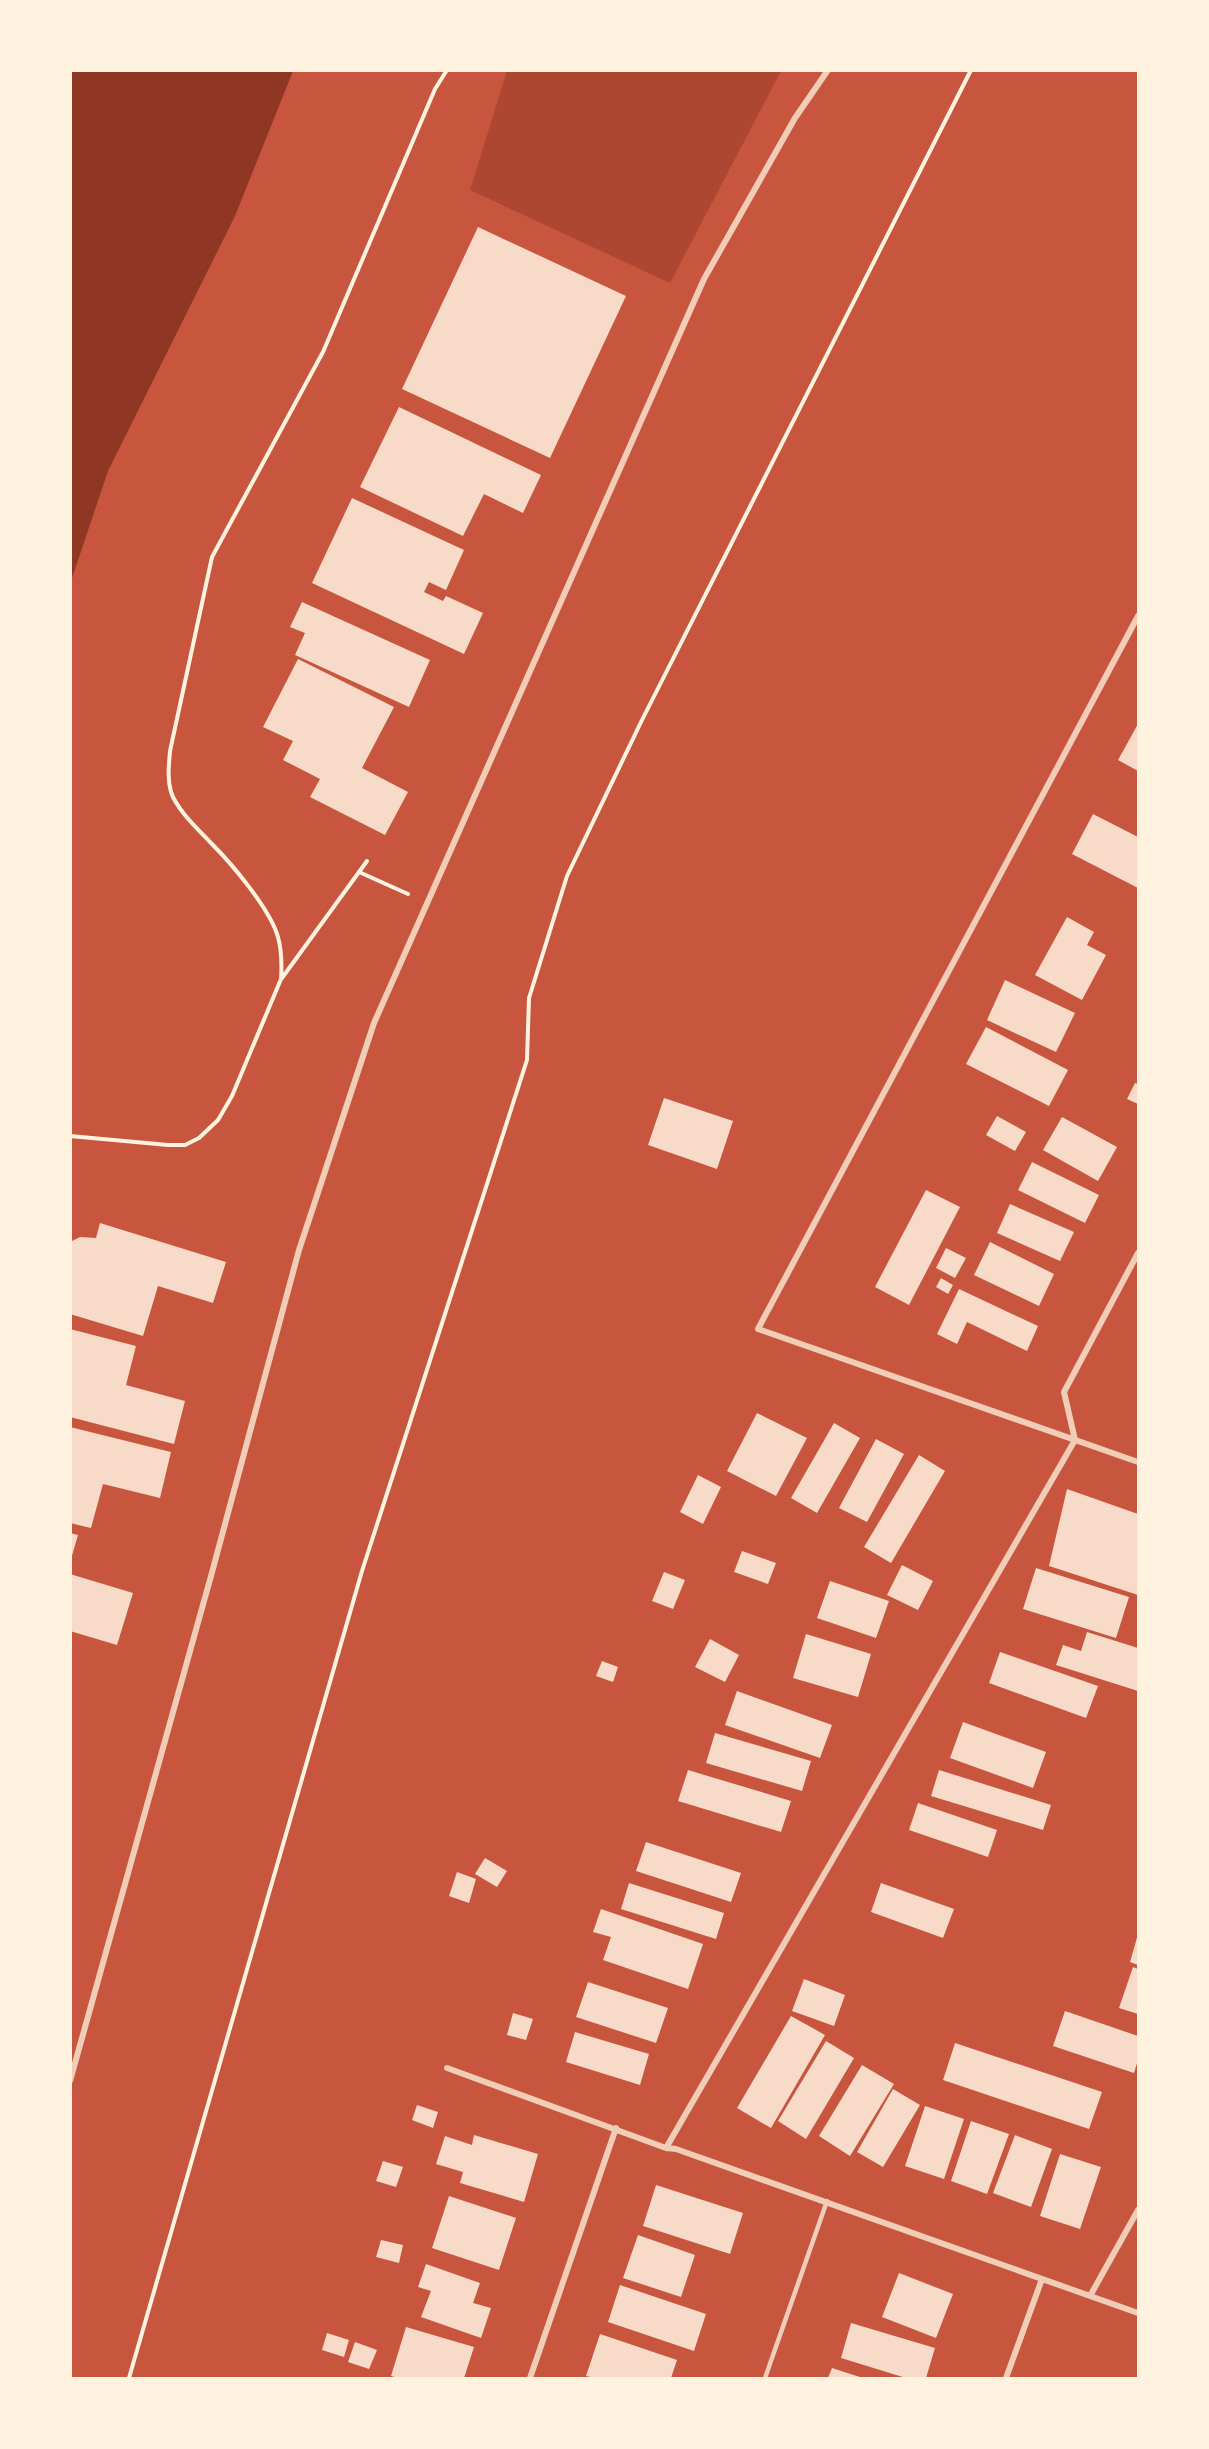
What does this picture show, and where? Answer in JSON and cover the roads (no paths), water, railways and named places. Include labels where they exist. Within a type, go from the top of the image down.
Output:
[{"type":"street","points":[[70,2081],[299,1250],[374,1023],[704,279],[795,118],[828,70]]},
{"type":"street","points":[[1138,616],[758,1329],[1138,1462]]},
{"type":"street","points":[[666,2148],[1075,1440],[1064,1392],[1138,1253]]},
{"type":"street","points":[[447,2067],[666,2148],[676,2149],[827,2201],[1138,2313]]},
{"type":"street","points":[[530,2379],[616,2128]]},
{"type":"street","points":[[1090,2296],[1138,2210]]},
{"type":"street","points":[[1006,2379],[1041,2279]]},
{"type":"lane","points":[[765,2379],[827,2201]]}]
